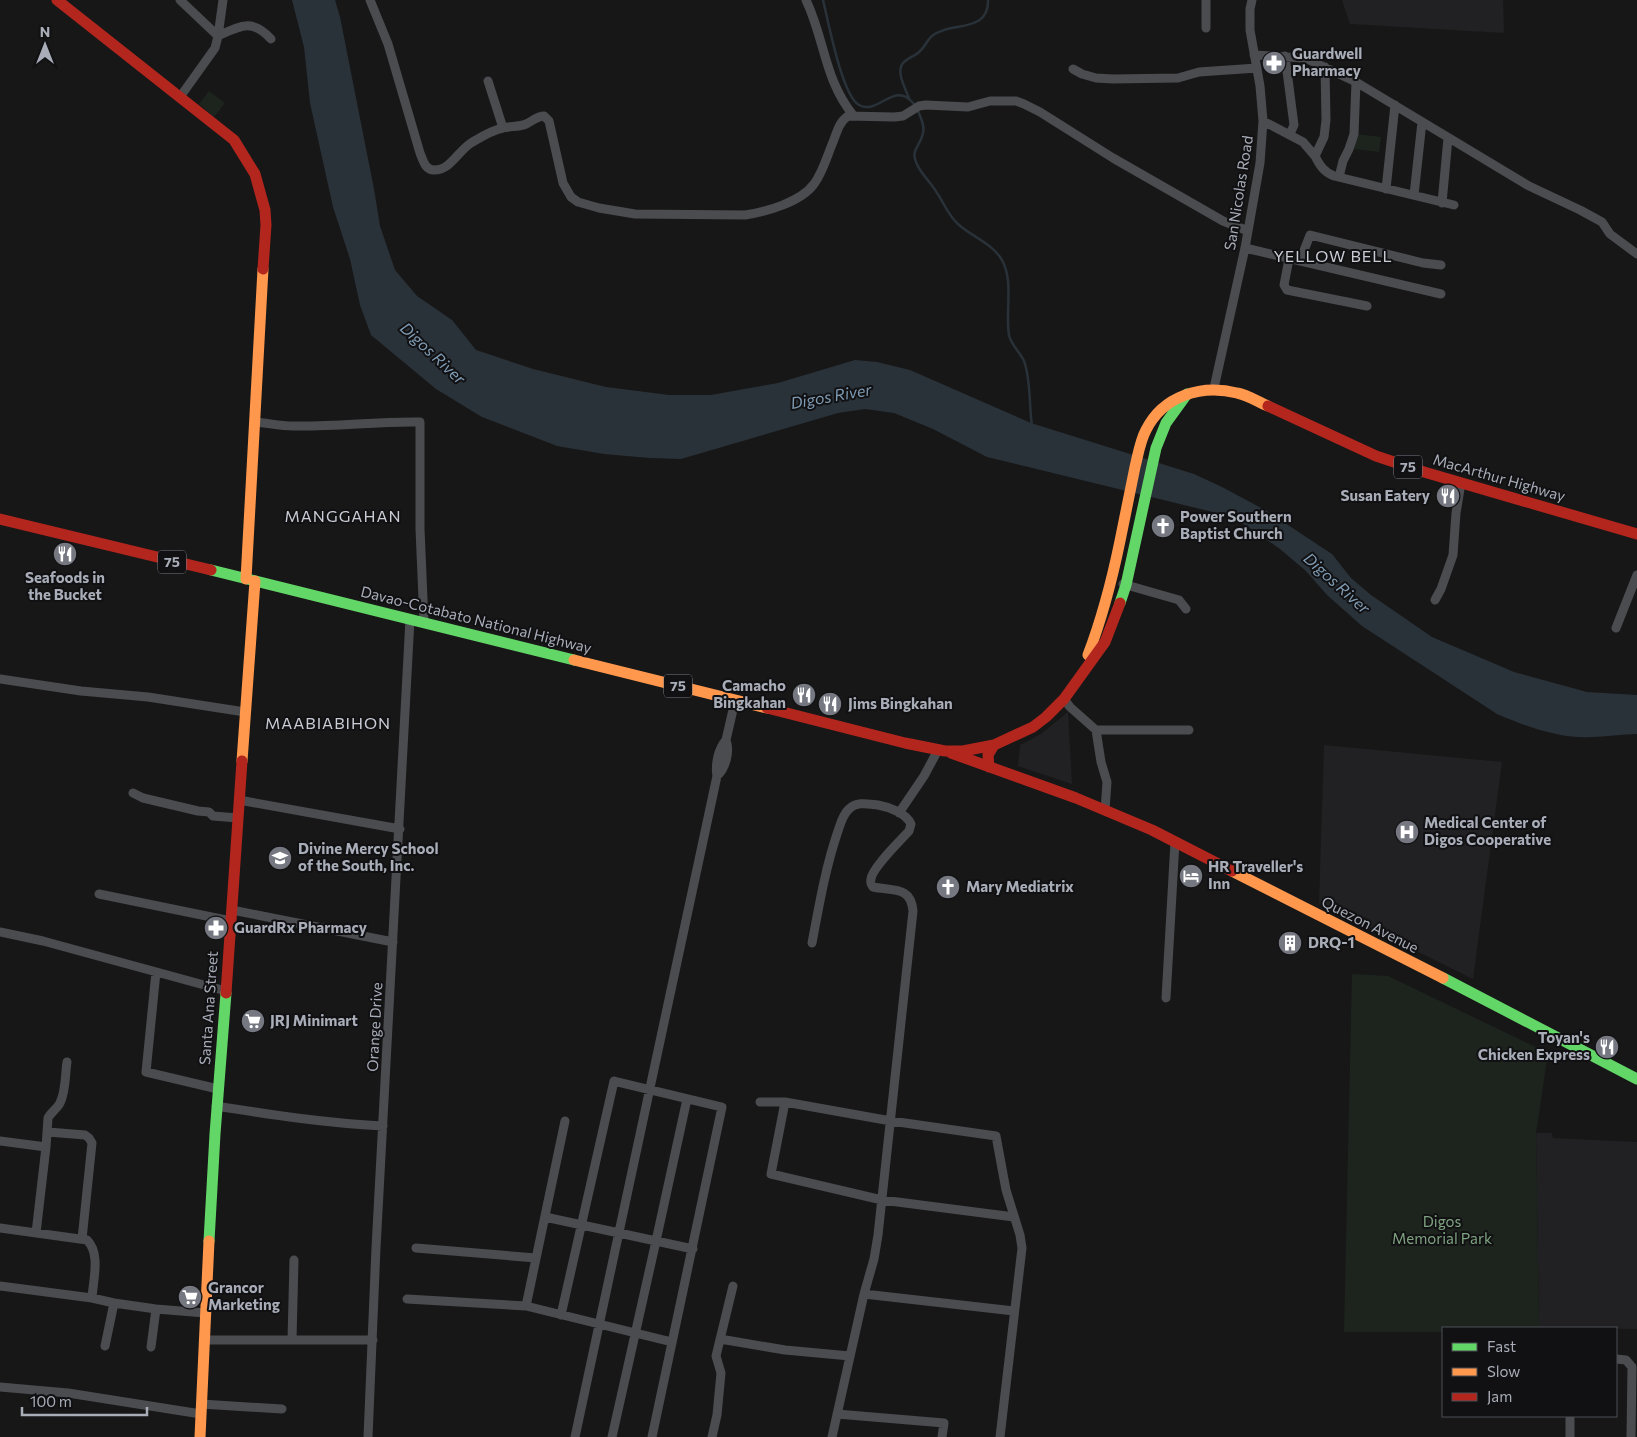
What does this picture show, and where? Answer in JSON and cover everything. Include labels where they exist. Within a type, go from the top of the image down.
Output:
[{"type":"main road","name":"Santa Ana Street","points":[[57,0],[234,140],[255,174],[266,210],[255,422],[245,712],[226,991],[216,1106],[200,1437]]},
{"type":"main road","name":"MacArthur Highway","points":[[1073,686],[1095,638],[1111,580],[1139,454],[1146,431],[1157,412],[1167,403],[1204,389],[1214,388],[1239,393],[1252,398],[1376,456],[1461,483],[1637,534]]},
{"type":"main road","name":"MacArthur Highway","points":[[942,751],[963,751],[994,745],[1033,727],[1064,699],[1085,672],[1105,642],[1126,585],[1142,507],[1160,436],[1174,409],[1188,394]]},
{"type":"main road","name":"Davao-Cotabato National Highway","points":[[0,519],[942,751]]},
{"type":"main road","points":[[989,767],[987,755],[994,745]]},
{"type":"main road","name":"Quezon Avenue","points":[[942,751],[1076,798],[1152,830],[1637,1079]]},
{"type":"street","points":[[180,0],[218,36]]},
{"type":"street","points":[[180,97],[215,48],[223,0]]},
{"type":"street","points":[[370,0],[388,44],[420,153],[424,164],[429,169],[442,168],[449,164],[470,143],[503,128],[526,124],[540,116],[547,117],[563,183],[566,190],[578,202],[599,208],[636,214],[745,215],[760,213],[806,193],[819,176],[841,122],[848,116],[894,117],[902,116],[919,106],[926,105],[968,108],[990,101],[1016,101],[1040,112],[1113,158],[1223,221],[1248,232]]},
{"type":"street","points":[[806,0],[812,13],[827,69],[835,88],[853,115]]},
{"type":"street","points":[[1206,0],[1206,28]]},
{"type":"street","name":"San Nicolas Road","points":[[1214,388],[1245,248],[1260,163],[1263,121],[1257,68],[1250,30],[1252,0]]},
{"type":"street","points":[[218,36],[237,27],[248,25],[257,26],[271,39]]},
{"type":"street","points":[[1254,55],[1305,58],[1356,82],[1529,186],[1602,222],[1610,234],[1637,254]]},
{"type":"street","points":[[1284,56],[1294,125],[1290,134]]},
{"type":"street","points":[[1315,156],[1324,137],[1326,120],[1325,67]]},
{"type":"street","points":[[1073,69],[1096,78],[1112,79],[1178,78],[1199,72],[1257,68]]},
{"type":"street","points":[[488,81],[503,128]]},
{"type":"street","points":[[1339,177],[1354,134],[1356,82]]},
{"type":"street","points":[[1386,189],[1394,105]]},
{"type":"street","points":[[1263,121],[1303,142],[1326,173],[1454,205]]},
{"type":"street","points":[[1414,195],[1422,122]]},
{"type":"street","points":[[1442,203],[1448,138]]},
{"type":"street","points":[[1300,261],[1310,235],[1422,263],[1441,265]]},
{"type":"street","points":[[1245,248],[1441,294]]},
{"type":"street","points":[[1289,259],[1284,285],[1287,290],[1367,306]]},
{"type":"street","points":[[255,422],[294,426],[393,421],[420,422],[420,529],[424,622]]},
{"type":"street","points":[[1435,600],[1441,589],[1452,555],[1461,483]]},
{"type":"street","points":[[1616,628],[1637,575]]},
{"type":"street","points":[[1111,580],[1179,600],[1186,609]]},
{"type":"street","name":"Orange Drive","points":[[368,1437],[410,619]]},
{"type":"street","points":[[0,679],[148,697],[245,712]]},
{"type":"street","points":[[1064,699],[1070,707],[1096,730],[1106,782],[1105,810]]},
{"type":"street","points":[[575,1437],[717,776],[723,771],[728,747],[726,740],[735,701]]},
{"type":"street","points":[[1096,730],[1188,730]]},
{"type":"street","points":[[899,813],[942,751]]},
{"type":"street","points":[[133,793],[143,798],[209,812],[213,816],[238,818]]},
{"type":"street","points":[[239,800],[400,829]]},
{"type":"street","points":[[812,943],[825,872],[842,820],[848,810],[855,805],[865,803],[884,806],[899,813],[909,821],[910,827],[878,866],[871,879],[873,887],[901,891],[907,894],[912,899],[913,905],[891,1120],[874,1259],[864,1294],[832,1437]]},
{"type":"street","points":[[1166,998],[1175,842]]},
{"type":"street","points":[[99,894],[393,942]]},
{"type":"street","points":[[0,942],[2,932],[43,941],[226,991]]},
{"type":"street","points":[[156,972],[146,1072],[218,1089]]},
{"type":"street","points":[[36,1233],[49,1115],[60,1104],[67,1062]]},
{"type":"street","points":[[561,1315],[614,1081],[722,1107],[652,1437]]},
{"type":"street","points":[[612,1437],[686,1099]]},
{"type":"street","points":[[760,1102],[785,1102],[996,1136],[1006,1190],[1020,1234],[1022,1248],[1000,1437]]},
{"type":"street","points":[[785,1102],[772,1174],[882,1200],[1014,1217]]},
{"type":"street","points":[[216,1106],[316,1121],[383,1126]]},
{"type":"street","points":[[526,1306],[565,1121]]},
{"type":"street","points":[[48,1132],[85,1135],[92,1142],[82,1239]]},
{"type":"street","points":[[0,1141],[46,1147]]},
{"type":"street","points":[[545,1217],[693,1249]]},
{"type":"street","points":[[0,1228],[87,1240],[91,1244],[95,1255],[92,1298]]},
{"type":"street","points":[[416,1248],[536,1258]]},
{"type":"street","points":[[292,1340],[294,1260]]},
{"type":"street","points":[[0,1286],[92,1298],[156,1309],[205,1312]]},
{"type":"street","points":[[712,1437],[717,1415],[721,1373],[716,1356],[733,1286]]},
{"type":"street","points":[[864,1294],[1014,1311]]},
{"type":"street","points":[[407,1299],[526,1306],[672,1342]]},
{"type":"street","points":[[105,1346],[114,1303]]},
{"type":"street","points":[[151,1348],[156,1309]]},
{"type":"street","points":[[720,1339],[785,1350],[850,1356]]},
{"type":"street","points":[[204,1340],[372,1340]]},
{"type":"street","points":[[1617,1360],[1626,1360],[1632,1367],[1632,1437]]},
{"type":"street","points":[[0,1387],[68,1392],[201,1409],[282,1409]]},
{"type":"street","points":[[837,1414],[944,1423],[942,1437]]},
{"type":"street","points":[[1570,1417],[1570,1437]]},
{"type":"shaded area","points":[[1342,0],[1503,0],[1504,33],[1350,24]]},
{"type":"shaded area","points":[[1068,712],[1072,784],[1018,766],[1020,745],[1041,734]]},
{"type":"shaded area","name":"Medical Center of Digos Cooperative","points":[[1324,745],[1502,762],[1473,979],[1319,903]]},
{"type":"shaded area","points":[[1536,1133],[1552,1133],[1553,1138],[1637,1142],[1637,1329],[1617,1329],[1617,1327],[1539,1327]]},
{"type":"green space","points":[[209,91],[225,103],[214,117],[199,104]]},
{"type":"green space","points":[[1356,134],[1381,137],[1379,152],[1354,149]]},
{"type":"green space","name":"Digos Memorial Park","points":[[1352,974],[1388,976],[1548,1053],[1536,1133],[1539,1327],[1442,1327],[1442,1332],[1344,1332]]},
{"type":"water","name":"Digos River","points":[[292,0],[335,0],[340,17],[380,226],[395,270],[417,296],[452,320],[476,350],[533,369],[606,387],[669,395],[711,395],[778,383],[855,360],[877,362],[910,370],[1031,423],[1194,474],[1222,487],[1265,510],[1332,554],[1351,578],[1371,595],[1432,637],[1514,672],[1587,692],[1637,695],[1637,734],[1597,737],[1567,736],[1531,727],[1497,714],[1362,626],[1327,595],[1306,571],[1280,549],[1247,526],[1225,515],[987,457],[933,429],[894,413],[865,409],[838,413],[681,459],[604,454],[557,446],[482,417],[436,389],[371,335],[360,305],[350,259],[333,207],[310,103],[304,47]]},
{"type":"waterway","points":[[823,0],[841,73],[853,99],[859,105],[866,107],[900,95],[907,97],[914,104]]},
{"type":"waterway","points":[[909,98],[903,84],[900,70],[901,65],[918,53],[932,36],[948,29],[967,25],[982,18],[987,11],[988,0]]},
{"type":"waterway","points":[[918,111],[923,128],[922,138],[915,153],[919,168],[955,220],[964,229],[993,249],[1002,260],[1006,269],[1008,278],[1009,335],[1026,368],[1032,426]]},
{"type":"traffic: fast","points":[[1120,603],[1126,585],[1156,448],[1166,423],[1187,394]]},
{"type":"traffic: fast","points":[[211,570],[574,660]]},
{"type":"traffic: fast","points":[[1443,978],[1637,1079]]},
{"type":"traffic: fast","points":[[209,1241],[226,993]]},
{"type":"traffic: slow","points":[[246,579],[263,269]]},
{"type":"traffic: slow","points":[[1088,655],[1110,584],[1141,443],[1153,418],[1162,409],[1184,395],[1210,390],[1241,394],[1268,406]]},
{"type":"traffic: slow","points":[[242,761],[255,581]]},
{"type":"traffic: slow","points":[[574,660],[767,708]]},
{"type":"traffic: slow","points":[[1232,871],[1443,978]]},
{"type":"traffic: slow","points":[[200,1437],[209,1241]]},
{"type":"traffic: jam","points":[[57,0],[234,140],[255,174],[265,210],[266,225],[263,269]]},
{"type":"traffic: jam","points":[[1268,406],[1376,456],[1424,472],[1637,534]]},
{"type":"traffic: jam","points":[[0,519],[211,570]]},
{"type":"traffic: jam","points":[[767,708],[905,743],[945,751],[963,751],[994,745],[1033,727],[1064,699],[1105,642],[1120,603]]},
{"type":"traffic: jam","points":[[989,767],[988,755],[994,745]]},
{"type":"traffic: jam","points":[[951,753],[1076,798],[1152,830],[1232,871]]},
{"type":"traffic: jam","points":[[226,993],[242,761]]},
{"type":"place","name":"Guardwell Pharmacy","points":[[1274,63]]},
{"type":"place","name":"Susan Eatery","points":[[1448,496]]},
{"type":"place","name":"Power Southern Baptist Church","points":[[1163,526]]},
{"type":"place","name":"Seafoods in the Bucket","points":[[65,554]]},
{"type":"place","name":"Camacho Bingkahan","points":[[804,695]]},
{"type":"place","name":"Jims Bingkahan","points":[[830,704]]},
{"type":"place","name":"Medical Center of Digos Cooperative","points":[[1407,832]]},
{"type":"place","name":"Divine Mercy School of the South, Inc.","points":[[280,858]]},
{"type":"place","name":"HR Traveller's Inn","points":[[1191,876]]},
{"type":"place","name":"Mary Mediatrix","points":[[948,887]]},
{"type":"place","name":"GuardRx Pharmacy","points":[[216,928]]},
{"type":"place","name":"DRQ-1","points":[[1290,943]]},
{"type":"place","name":"JRJ Minimart","points":[[253,1021]]},
{"type":"place","name":"Toyan's Chicken Express","points":[[1607,1047]]},
{"type":"place","name":"Grancor Marketing","points":[[190,1297]]},
{"type":"district","name":"YELLOW BELL","points":[[1333,256]]},
{"type":"district","name":"MANGGAHAN","points":[[343,516]]},
{"type":"district","name":"MAABIABIHON","points":[[328,723]]}]
